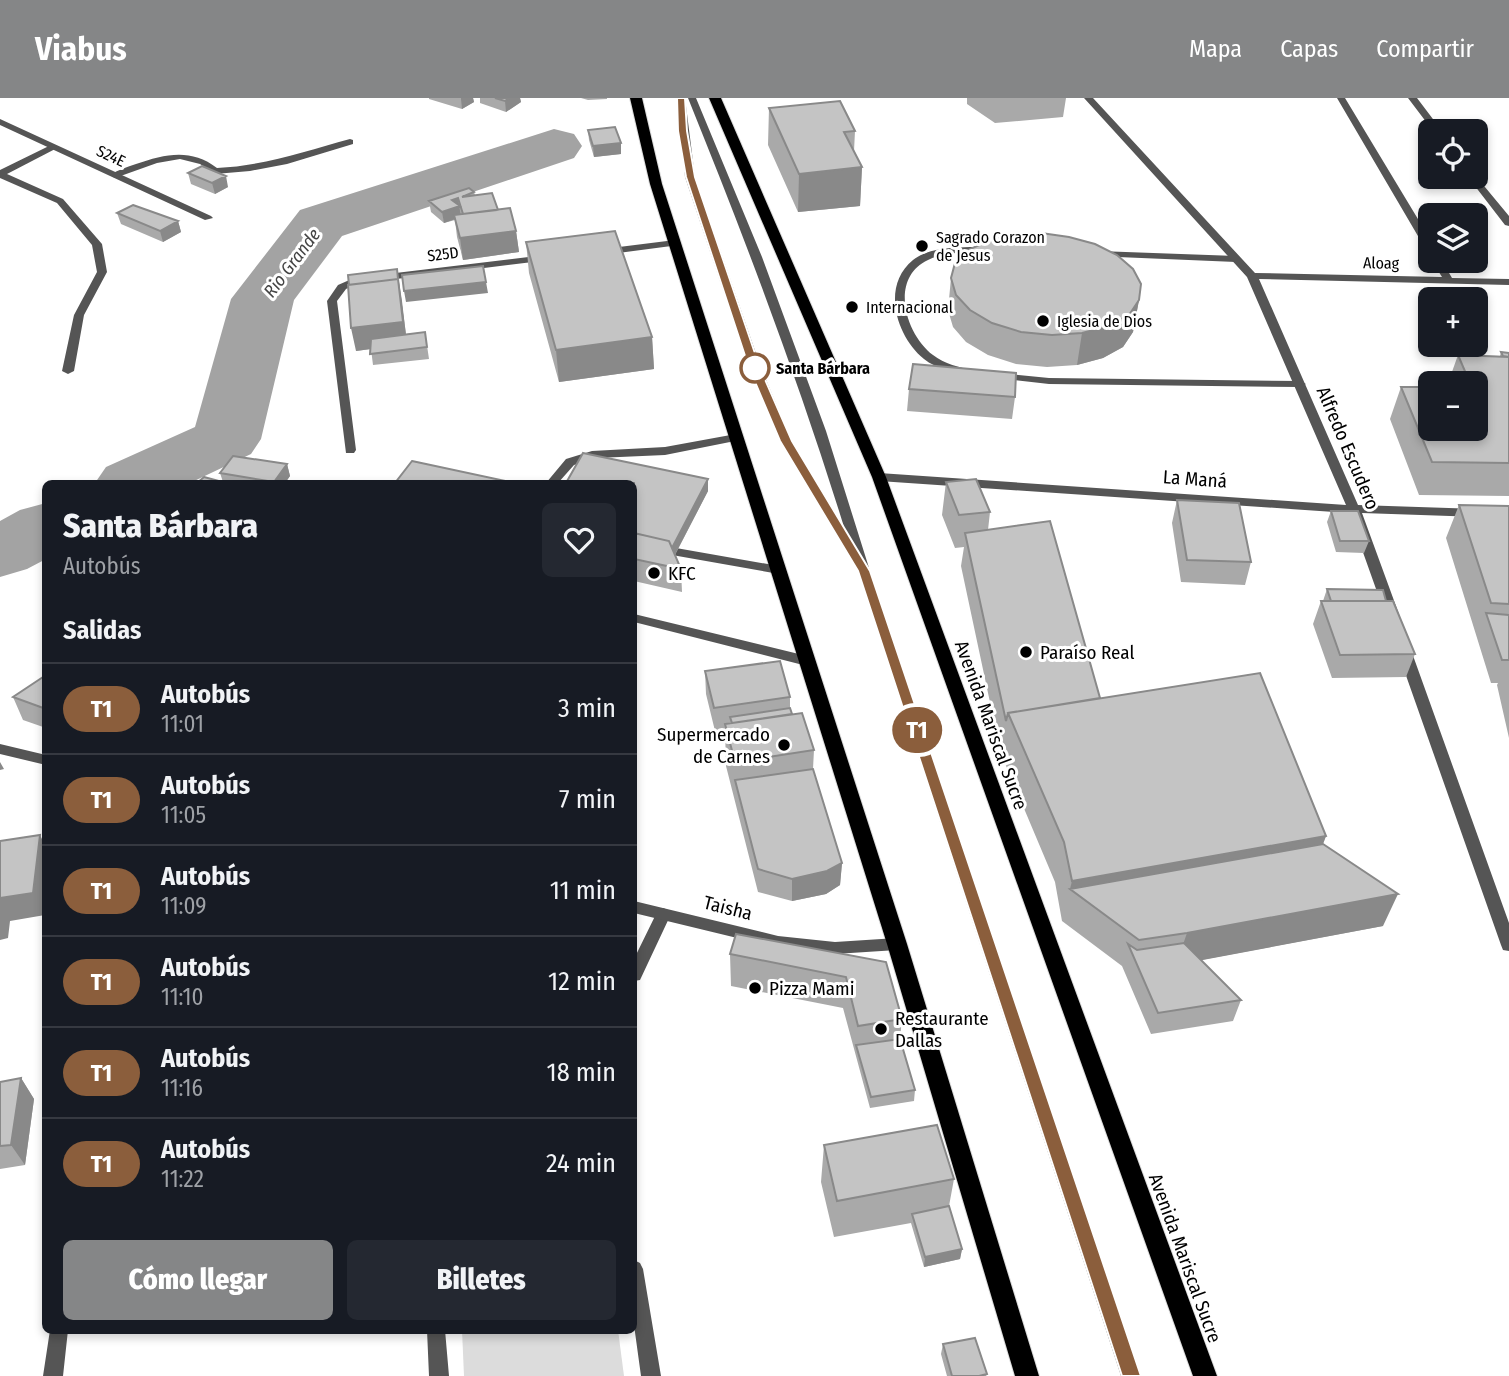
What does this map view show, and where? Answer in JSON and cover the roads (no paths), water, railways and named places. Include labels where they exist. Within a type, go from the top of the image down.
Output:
[{"type":"main road","points":[[636,98],[656,184],[897,944],[1027,1376]]},
{"type":"main road","name":"Avenida Mariscal Sucre","points":[[715,98],[879,477],[1205,1376]]},
{"type":"street","points":[[681,98],[690,177],[755,368],[786,441],[864,571]]},
{"type":"street","points":[[692,98],[771,294],[820,431],[1131,1376]]},
{"type":"street","name":"Alfredo Escudero","points":[[1088,98],[1252,276],[1354,509],[1508,940]]},
{"type":"street","points":[[1341,98],[1418,228]]},
{"type":"street","points":[[1412,98],[1429,119]]},
{"type":"street","name":"S24E","points":[[0,122],[208,218]]},
{"type":"street","points":[[115,175],[188,155],[204,160],[215,171],[241,171],[280,164],[350,142]]},
{"type":"street","points":[[0,175],[54,147]]},
{"type":"street","points":[[0,175],[60,201],[97,244],[102,272],[79,315],[68,371]]},
{"type":"street","points":[[1482,189],[1509,223]]},
{"type":"street","points":[[595,253],[675,243]]},
{"type":"street","points":[[1002,250],[959,250],[930,256],[917,262],[904,280],[898,301],[908,332],[929,358],[969,373],[1049,381],[1300,384]]},
{"type":"street","points":[[1085,253],[1236,259]]},
{"type":"street","name":"S25D","points":[[351,450],[332,301],[342,287],[354,281],[555,257]]},
{"type":"street","points":[[1445,273],[1450,281]]},
{"type":"street","name":"Aloag","points":[[1252,276],[1509,282]]},
{"type":"street","points":[[555,480],[570,462],[596,454],[665,451],[737,439]]},
{"type":"street","points":[[656,469],[665,451]]},
{"type":"street","name":"La Maná","points":[[879,477],[1354,509],[1509,514]]},
{"type":"street","points":[[676,552],[779,570]]},
{"type":"street","points":[[637,619],[807,661]]},
{"type":"street","points":[[0,749],[42,759]]},
{"type":"street","name":"Taisha","points":[[637,908],[778,942],[835,948],[897,944]]},
{"type":"street","points":[[637,969],[663,914]]},
{"type":"street","points":[[637,1288],[651,1376]]},
{"type":"street","points":[[53,1376],[58,1334]]},
{"type":"street","points":[[436,1334],[439,1376]]},
{"type":"waterway","name":"Rio Grande","points":[[137,480],[226,439],[263,299],[321,223],[554,146]]},
{"type":"waterway","name":"Rio Grande","points":[[0,552],[42,529]]},
{"type":"place","name":"Sagrado Corazon de Jesus","points":[[922,246]]},
{"type":"place","name":"Internacional","points":[[852,307]]},
{"type":"place","name":"Iglesia de Dios","points":[[1043,321]]},
{"type":"place","name":"Santa Bárbara","points":[[755,368]]},
{"type":"place","name":"KFC","points":[[654,573]]},
{"type":"place","name":"Paraíso Real","points":[[1026,652]]},
{"type":"place","name":"Supermercado de Carnes","points":[[784,745]]},
{"type":"place","name":"Pizza Mami","points":[[755,988]]},
{"type":"place","name":"Restaurante Dallas","points":[[881,1029]]}]
